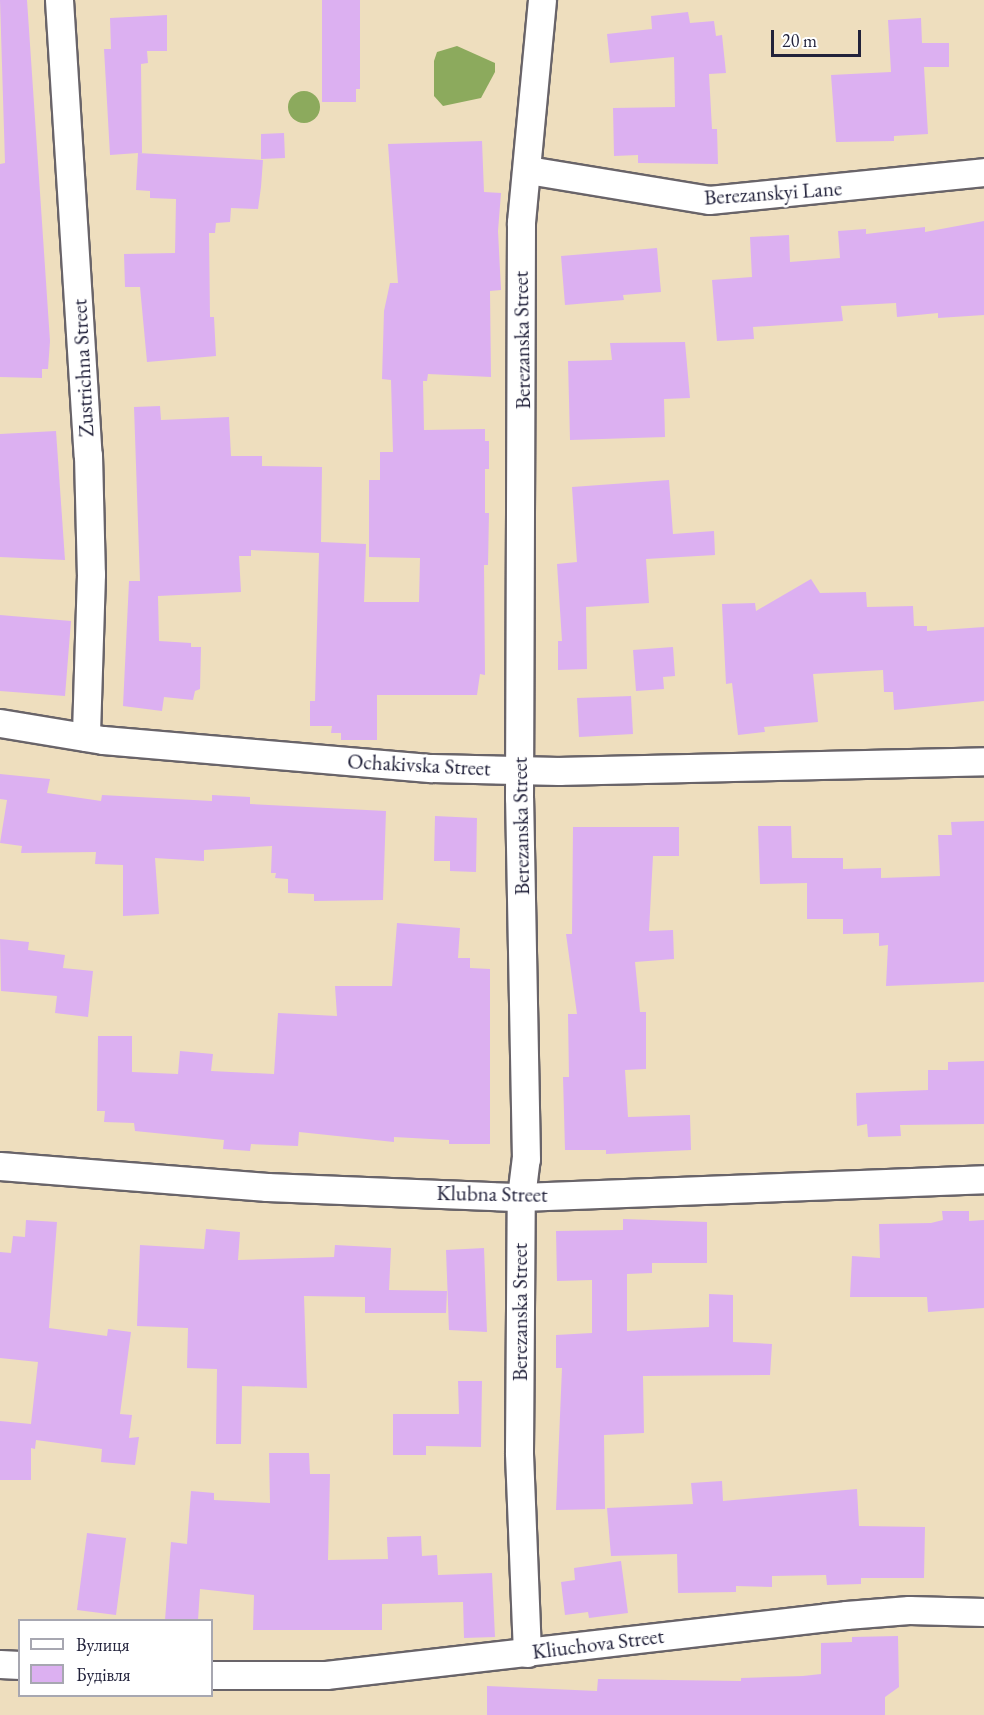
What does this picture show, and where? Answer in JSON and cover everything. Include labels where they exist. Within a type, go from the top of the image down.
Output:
[{"type":"street","name":"Zustrichna Street","points":[[59,0],[88,455],[91,574],[86,737]]},
{"type":"street","name":"Berezanska Street","points":[[527,1653],[519,1452],[520,1197],[526,1159],[520,770],[521,222],[528,170],[542,0]]},
{"type":"street","name":"Berezanskyi Lane","points":[[528,170],[709,200],[984,172]]},
{"type":"street","name":"Ochakivska Street","points":[[0,723],[86,737],[349,763],[520,770],[984,761]]},
{"type":"street","name":"Klubna Street","points":[[0,1166],[267,1187],[520,1197],[984,1179]]},
{"type":"street","name":"Kliuchova Street","points":[[213,1675],[324,1675],[880,1612],[984,1612]]},
{"type":"street","points":[[0,1664],[18,1665]]},
{"type":"green space","points":[[457,46],[495,63],[495,72],[481,98],[443,106],[434,96],[434,61],[437,52]]},
{"type":"green space","points":[[304,91],[315,96],[320,107],[315,118],[304,123],[293,118],[288,107],[293,96]]},
{"type":"building","points":[[0,0],[27,0],[50,341],[48,369],[42,369],[42,378],[0,377],[0,164],[5,163]]},
{"type":"building","points":[[322,0],[360,0],[360,89],[356,89],[356,102],[322,102]]},
{"type":"building","points":[[688,12],[690,23],[714,21],[716,36],[722,35],[726,73],[709,74],[712,129],[717,129],[718,164],[638,163],[638,155],[614,156],[613,108],[675,107],[674,57],[610,63],[607,34],[652,29],[651,16]]},
{"type":"building","points":[[167,15],[167,51],[147,51],[148,63],[141,64],[142,153],[110,155],[104,49],[111,49],[110,18]]},
{"type":"building","points":[[921,18],[922,43],[949,43],[949,67],[924,67],[928,134],[894,136],[894,141],[836,142],[831,75],[891,72],[888,20]]},
{"type":"building","points":[[284,133],[285,158],[261,159],[261,134]]},
{"type":"building","points":[[482,141],[484,192],[501,193],[498,231],[501,290],[490,291],[491,377],[428,374],[427,381],[423,381],[424,430],[485,429],[485,441],[489,441],[489,469],[485,469],[485,513],[489,513],[488,565],[484,565],[485,675],[480,674],[477,695],[377,695],[377,740],[341,740],[341,733],[331,733],[332,726],[310,726],[310,701],[315,701],[319,553],[251,550],[251,556],[239,556],[241,592],[158,596],[159,641],[191,643],[191,647],[201,647],[200,689],[195,691],[193,700],[164,697],[162,711],[123,706],[129,581],[140,581],[134,407],[160,406],[161,420],[229,417],[231,456],[262,456],[262,466],[322,467],[321,542],[366,544],[364,602],[419,602],[420,558],[369,557],[369,480],[380,480],[380,452],[393,452],[391,380],[382,379],[384,311],[390,283],[398,283],[388,144]]},
{"type":"building","points":[[138,153],[263,160],[258,209],[231,208],[230,222],[216,223],[215,233],[209,233],[210,317],[214,317],[216,356],[147,362],[140,287],[125,287],[124,254],[175,253],[176,199],[150,198],[150,191],[136,190]]},
{"type":"building","points":[[984,221],[984,315],[938,318],[938,313],[897,317],[896,303],[841,306],[843,321],[753,327],[754,339],[717,341],[712,280],[752,277],[750,237],[789,235],[790,262],[840,258],[838,231],[866,229],[866,234],[925,227],[925,232]]},
{"type":"building","points":[[657,248],[661,292],[623,295],[624,300],[565,305],[561,256]]},
{"type":"building","points":[[685,342],[690,398],[664,399],[665,437],[570,440],[568,361],[612,360],[610,343]]},
{"type":"building","points":[[56,431],[65,560],[0,557],[0,434]]},
{"type":"building","points":[[669,480],[673,534],[714,531],[715,555],[646,559],[649,603],[586,607],[587,669],[558,670],[558,641],[562,641],[557,564],[577,562],[572,487]]},
{"type":"building","points":[[811,579],[820,593],[866,592],[867,607],[913,606],[914,626],[927,626],[927,631],[984,627],[984,701],[894,710],[893,692],[884,692],[883,670],[813,674],[818,722],[764,727],[765,732],[738,735],[732,683],[726,684],[722,604],[755,603],[756,611]]},
{"type":"building","points":[[0,615],[71,621],[65,696],[0,691]]},
{"type":"building","points":[[673,647],[675,676],[663,677],[664,689],[636,691],[633,650]]},
{"type":"building","points":[[631,696],[633,734],[579,737],[577,698]]},
{"type":"building","points":[[0,774],[50,779],[47,793],[101,801],[102,795],[212,801],[212,795],[250,797],[250,804],[386,811],[383,900],[314,901],[314,894],[288,893],[288,879],[275,878],[276,873],[271,873],[272,846],[204,850],[204,861],[155,858],[159,914],[123,916],[123,865],[95,864],[96,852],[21,853],[22,846],[0,843],[7,800],[0,799]]},
{"type":"building","points":[[435,816],[477,818],[476,872],[450,871],[450,861],[434,861]]},
{"type":"building","points":[[984,821],[984,982],[886,986],[888,945],[879,946],[879,933],[843,934],[843,919],[807,919],[807,883],[760,884],[758,826],[791,826],[792,858],[843,858],[843,869],[881,868],[881,878],[940,876],[938,835],[952,835],[951,822]]},
{"type":"building","points":[[573,827],[679,827],[679,856],[653,856],[649,931],[673,930],[674,959],[635,962],[640,1012],[646,1012],[646,1069],[625,1070],[628,1117],[690,1115],[691,1150],[606,1154],[606,1150],[565,1150],[563,1077],[569,1077],[568,1014],[577,1014],[566,934],[572,934]]},
{"type":"building","points":[[397,923],[460,928],[458,958],[470,958],[470,968],[490,969],[490,1144],[449,1144],[449,1140],[394,1137],[394,1142],[299,1132],[298,1146],[251,1144],[250,1151],[223,1149],[224,1140],[135,1131],[134,1123],[104,1122],[105,1111],[97,1111],[98,1036],[132,1036],[132,1072],[178,1074],[180,1051],[213,1054],[211,1071],[274,1074],[278,1013],[337,1016],[335,986],[392,986]]},
{"type":"building","points":[[0,939],[29,942],[28,950],[65,955],[63,968],[93,971],[88,1017],[55,1013],[57,996],[1,991]]},
{"type":"building","points":[[984,1061],[984,1124],[900,1125],[901,1136],[868,1137],[867,1124],[857,1126],[856,1093],[928,1090],[928,1070],[948,1070],[948,1062]]},
{"type":"building","points":[[942,1211],[969,1211],[969,1221],[984,1220],[984,1308],[928,1312],[927,1297],[850,1297],[852,1256],[880,1258],[879,1224],[931,1223],[943,1220]]},
{"type":"building","points":[[623,1219],[707,1222],[707,1263],[652,1263],[652,1273],[627,1274],[627,1331],[709,1327],[709,1294],[733,1295],[733,1342],[772,1344],[770,1375],[643,1376],[644,1433],[604,1435],[605,1509],[556,1510],[562,1368],[556,1368],[556,1335],[592,1333],[592,1280],[557,1281],[556,1231],[623,1230]]},
{"type":"building","points":[[26,1220],[57,1222],[49,1328],[107,1336],[108,1329],[131,1332],[120,1414],[132,1415],[129,1438],[139,1437],[135,1465],[101,1462],[102,1449],[36,1440],[35,1449],[31,1448],[31,1480],[0,1480],[0,1421],[31,1424],[38,1362],[0,1358],[0,1252],[11,1253],[13,1236],[25,1237]]},
{"type":"building","points":[[206,1229],[240,1232],[238,1260],[334,1257],[335,1245],[391,1248],[389,1290],[447,1291],[446,1313],[365,1313],[365,1297],[304,1296],[307,1388],[242,1386],[241,1444],[216,1444],[217,1369],[187,1368],[188,1328],[137,1326],[140,1245],[204,1249]]},
{"type":"building","points":[[484,1248],[487,1332],[449,1330],[446,1250]]},
{"type":"building","points":[[458,1381],[482,1381],[481,1447],[426,1446],[426,1455],[393,1455],[393,1414],[459,1414]]},
{"type":"building","points":[[269,1453],[309,1453],[310,1474],[330,1474],[328,1560],[388,1559],[387,1537],[421,1536],[422,1556],[437,1555],[438,1575],[492,1573],[495,1637],[464,1638],[463,1602],[382,1604],[382,1630],[253,1630],[254,1595],[200,1589],[198,1619],[165,1619],[171,1542],[187,1544],[191,1491],[214,1493],[214,1500],[270,1503]]},
{"type":"building","points":[[722,1481],[723,1501],[857,1489],[859,1526],[925,1527],[924,1578],[861,1578],[861,1584],[827,1585],[826,1575],[772,1576],[772,1587],[736,1586],[736,1592],[678,1593],[677,1554],[611,1556],[607,1508],[693,1504],[691,1483]]},
{"type":"building","points":[[87,1533],[126,1538],[116,1615],[77,1610]]},
{"type":"building","points":[[621,1561],[628,1613],[589,1618],[588,1612],[565,1615],[561,1582],[575,1580],[574,1568]]},
{"type":"building","points":[[898,1636],[899,1687],[885,1697],[885,1715],[487,1715],[487,1686],[597,1691],[598,1679],[741,1681],[741,1678],[821,1674],[821,1643],[852,1642],[852,1637]]}]
